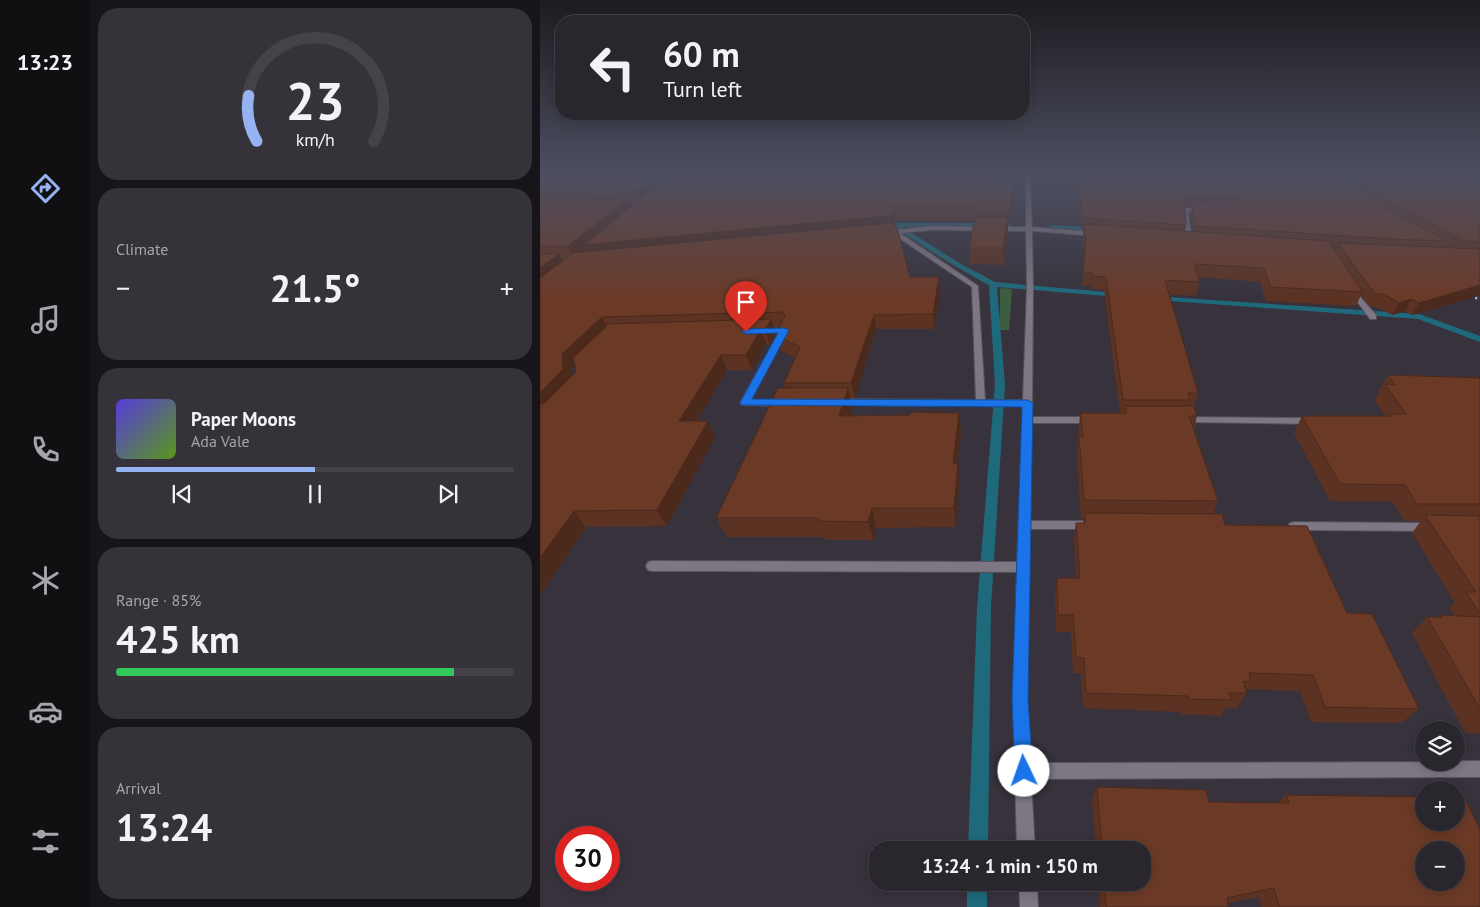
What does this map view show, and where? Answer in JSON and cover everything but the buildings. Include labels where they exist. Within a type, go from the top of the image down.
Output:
[{"type":"street","points":[[1026,841],[1020,700],[1028,420],[1030,215]]},
{"type":"street","points":[[1186,215],[1189,237]]},
{"type":"street","points":[[874,234],[916,229],[1030,229],[1100,234]]},
{"type":"street","points":[[897,232],[976,286],[985,402]]},
{"type":"street","points":[[1179,240],[1189,237],[1199,241]]},
{"type":"street","points":[[1347,283],[1371,314]]},
{"type":"street","points":[[756,331],[784,330],[745,403],[794,403]]},
{"type":"street","points":[[824,402],[1028,403]]},
{"type":"street","points":[[1028,420],[1097,420]]},
{"type":"street","points":[[1177,420],[1327,421]]},
{"type":"street","points":[[1025,525],[1104,525]]},
{"type":"street","points":[[1282,526],[1440,527]]},
{"type":"street","points":[[652,566],[974,566],[1024,568]]},
{"type":"street","points":[[1024,771],[1480,769]]},
{"type":"street","points":[[1028,891],[1028,907]]},
{"type":"green space","points":[[1000,288],[1012,289],[1009,330],[1000,330]]},
{"type":"waterway","points":[[882,217],[894,225]]},
{"type":"waterway","points":[[894,225],[1009,224]]},
{"type":"waterway","points":[[894,225],[958,266],[993,284]]},
{"type":"waterway","points":[[1052,226],[1096,229]]},
{"type":"waterway","points":[[978,841],[984,607],[1000,384],[993,284]]},
{"type":"waterway","points":[[993,284],[1118,295]]},
{"type":"waterway","points":[[1156,298],[1419,317],[1480,339]]},
{"type":"waterway","points":[[977,891],[977,907]]},
{"type":"railway","points":[[1459,290],[1480,300]]},
{"type":"route","points":[[746,332],[784,330],[745,403],[1028,403],[1020,700],[1024,771]]}]
